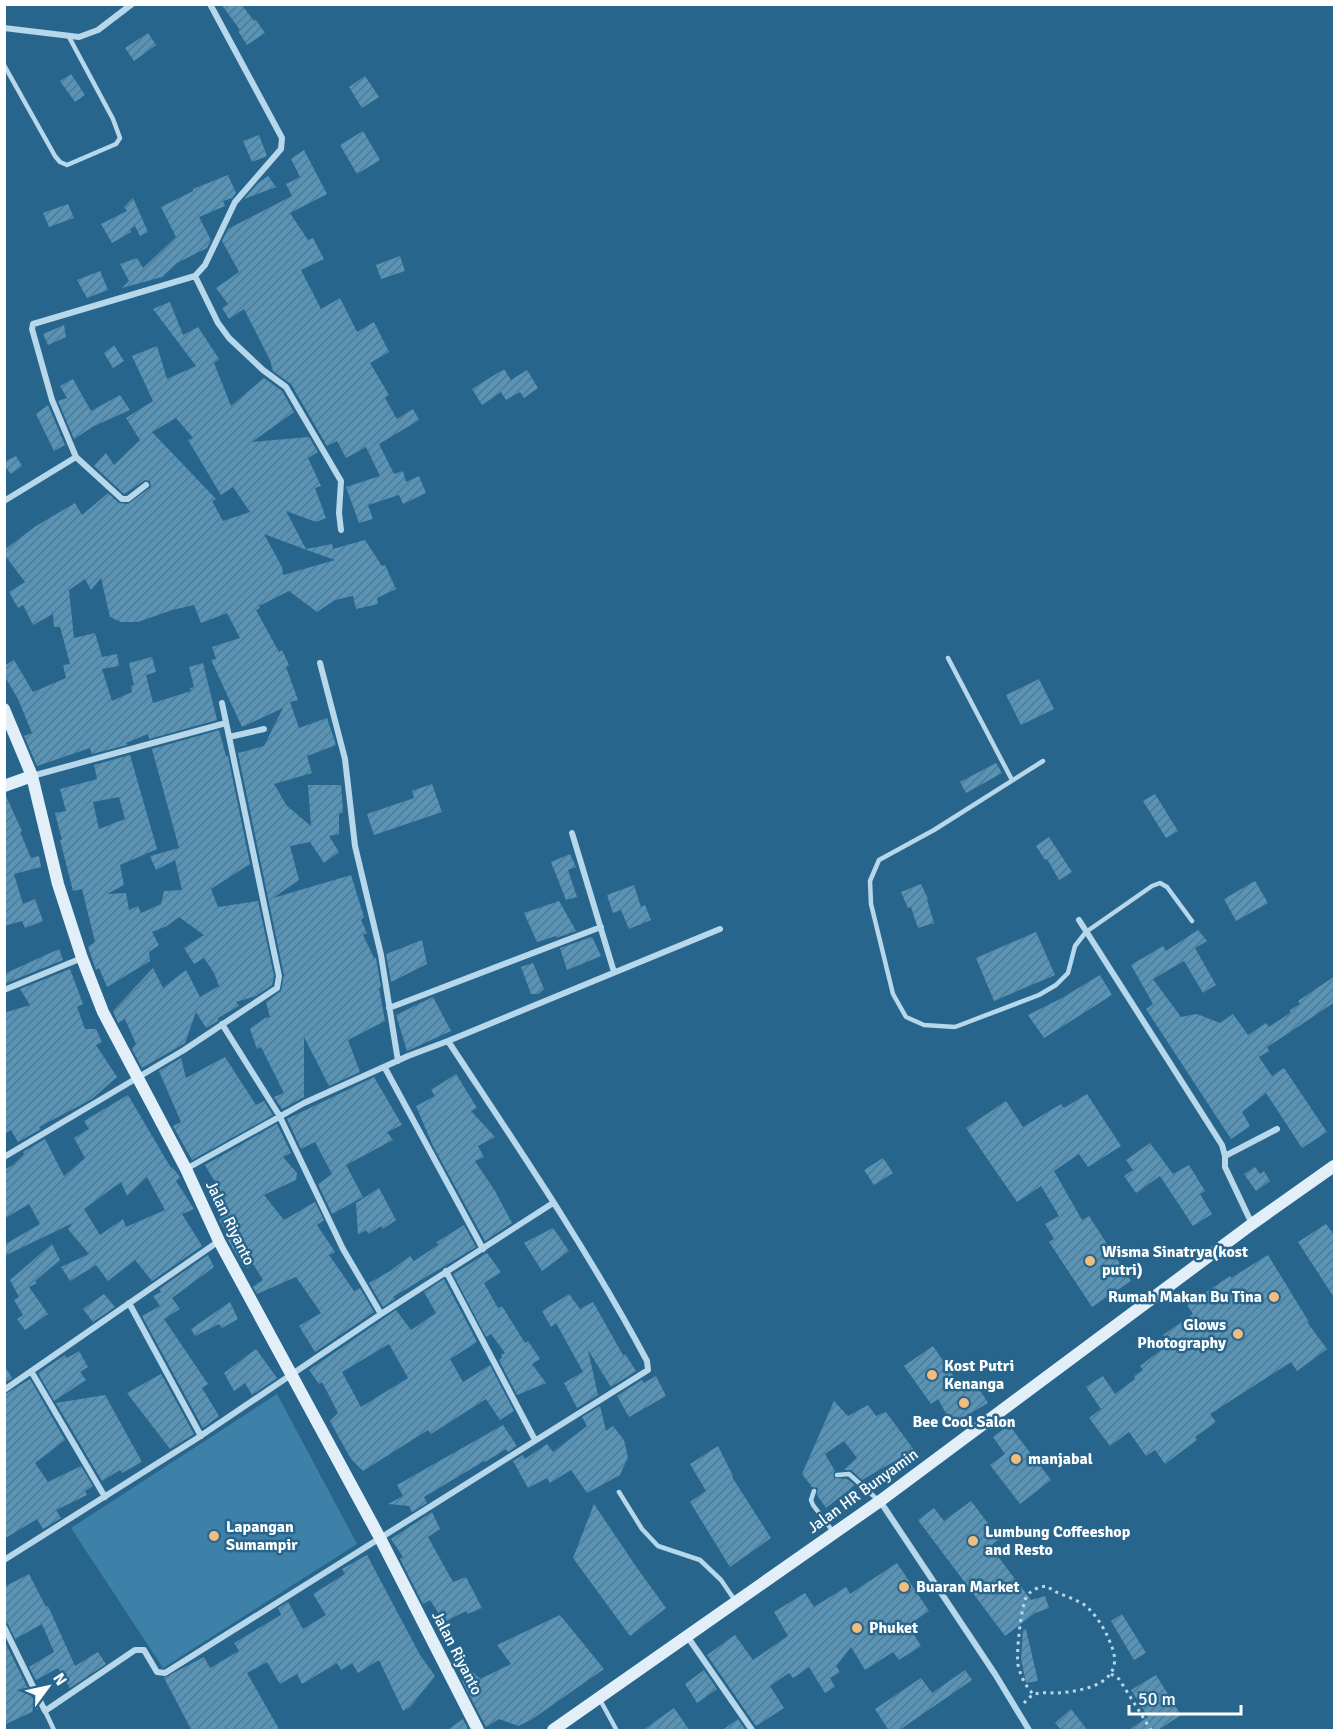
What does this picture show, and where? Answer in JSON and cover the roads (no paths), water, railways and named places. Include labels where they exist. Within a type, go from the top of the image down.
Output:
[{"type":"street","points":[[4,28],[69,37],[88,35],[132,4]]},
{"type":"street","points":[[146,486],[128,498],[122,499],[76,457],[52,400],[32,325],[39,321],[195,276],[206,265],[235,202],[281,149],[282,138],[210,4]]},
{"type":"street","points":[[195,276],[218,323],[229,338],[286,387],[341,481],[340,530]]},
{"type":"street","points":[[4,501],[76,457]]},
{"type":"street","points":[[320,663],[345,759],[355,846],[381,955],[398,1061]]},
{"type":"street","points":[[4,1157],[184,1050],[277,988],[279,976],[222,702]]},
{"type":"street","name":"Jalan Riyanto","points":[[4,709],[32,776],[58,884],[82,958],[103,1012],[186,1169],[219,1242],[380,1538],[478,1731]]},
{"type":"street","points":[[4,786],[32,776],[226,723]]},
{"type":"street","points":[[229,737],[264,729]]},
{"type":"street","points":[[572,832],[614,972]]},
{"type":"street","points":[[1079,920],[1222,1145],[1225,1167],[1252,1224]]},
{"type":"street","points":[[389,1008],[601,927]]},
{"type":"street","points":[[186,1169],[279,1115],[398,1061],[720,929]]},
{"type":"street","points":[[4,990],[82,958]]},
{"type":"street","points":[[222,1024],[279,1115],[343,1249],[381,1314]]},
{"type":"street","points":[[4,1627],[45,1711],[135,1650],[144,1650],[156,1672],[165,1673],[648,1370],[647,1361],[620,1310],[554,1203],[448,1041]]},
{"type":"street","points":[[385,1068],[483,1249]]},
{"type":"street","points":[[1225,1156],[1277,1130]]},
{"type":"street","name":"Jalan HR Bunyamin","points":[[554,1730],[880,1501],[1252,1224],[1335,1166]]},
{"type":"street","points":[[4,1560],[201,1436],[381,1314],[554,1203]]},
{"type":"street","points":[[4,1390],[219,1242]]},
{"type":"street","points":[[447,1271],[535,1440]]},
{"type":"street","points":[[129,1303],[201,1436]]},
{"type":"street","points":[[31,1371],[105,1497]]},
{"type":"street","points":[[880,1501],[995,1674],[1029,1731]]},
{"type":"street","points":[[687,1636],[752,1731]]},
{"type":"lane","points":[[4,65],[55,156],[67,165],[77,161],[116,144],[120,138],[113,119],[69,37]]},
{"type":"lane","points":[[948,658],[1012,780]]},
{"type":"lane","points":[[1042,761],[934,830],[879,861],[870,881],[871,904],[893,994],[906,1017],[924,1025],[955,1027],[1039,995],[1056,985],[1068,972],[1075,946],[1086,932],[1152,886],[1160,883],[1167,887],[1192,921]]},
{"type":"lane","points":[[837,1474],[849,1474],[880,1501]]},
{"type":"lane","points":[[814,1491],[811,1500],[813,1505],[834,1533]]},
{"type":"lane","points":[[619,1492],[642,1528],[658,1546],[700,1560],[721,1580],[736,1602]]},
{"type":"lane","points":[[599,1698],[616,1730]]},
{"type":"lane","points":[[45,1711],[54,1731]]},
{"type":"place","name":"Wisma Sinatrya(kost putri)","points":[[1090,1261]]},
{"type":"place","name":"Rumah Makan Bu Tina","points":[[1274,1297]]},
{"type":"place","name":"Glows Photography","points":[[1238,1334]]},
{"type":"place","name":"Kost Putri Kenanga","points":[[932,1375]]},
{"type":"place","name":"Bee Cool Salon","points":[[964,1403]]},
{"type":"place","name":"manjabal","points":[[1016,1459]]},
{"type":"place","name":"Lapangan Sumampir","points":[[214,1536]]},
{"type":"place","name":"Lumbung Coffeeshop and Resto","points":[[973,1541]]},
{"type":"place","name":"Buaran Market","points":[[904,1587]]},
{"type":"place","name":"Phuket","points":[[857,1628]]}]
